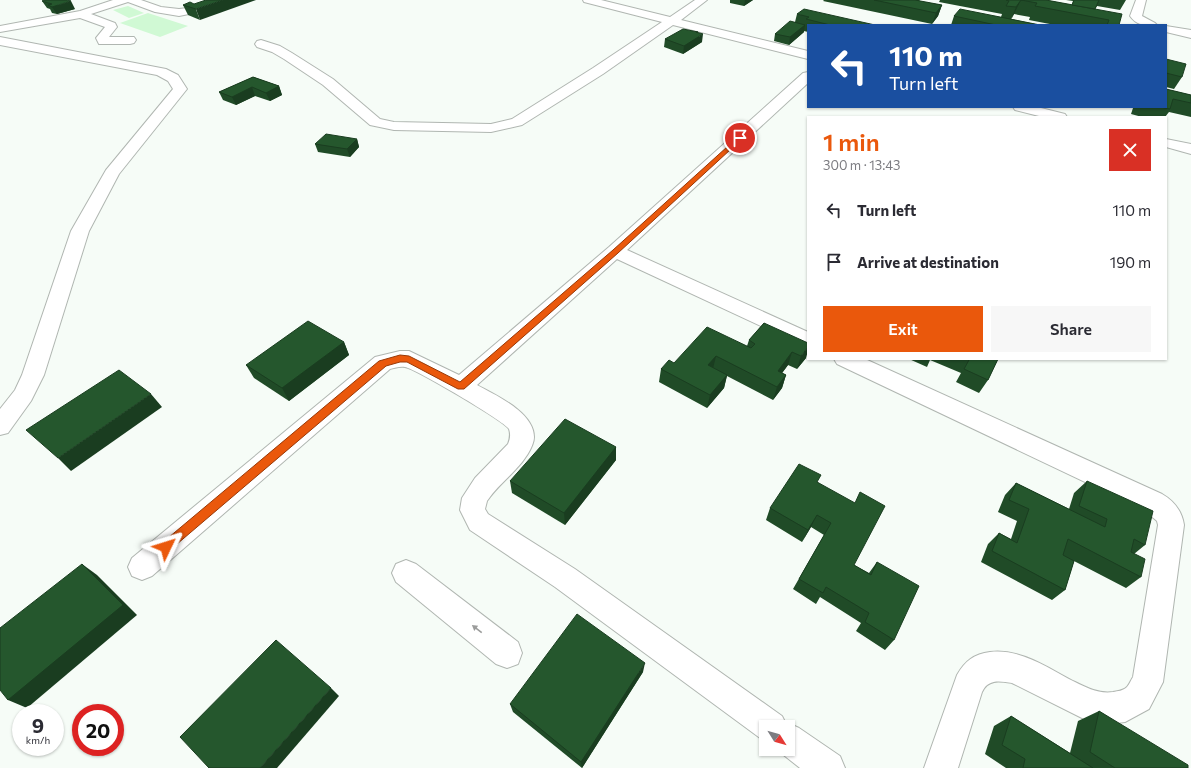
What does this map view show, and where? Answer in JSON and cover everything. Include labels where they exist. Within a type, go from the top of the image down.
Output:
[{"type":"street","points":[[6,38],[124,0]]},
{"type":"street","points":[[132,0],[165,12],[179,13],[194,11],[226,0]]},
{"type":"street","points":[[588,0],[807,55]]},
{"type":"street","points":[[261,44],[276,49],[328,82],[379,124],[394,126],[491,128],[509,125],[526,117],[598,71],[702,0]]},
{"type":"street","points":[[1140,0],[1136,16],[1139,20],[1149,24]]},
{"type":"street","points":[[0,29],[80,14],[111,25],[102,38],[103,41],[130,40]]},
{"type":"street","points":[[1167,29],[1191,34]]},
{"type":"street","points":[[0,426],[23,395],[33,375],[80,231],[99,194],[112,173],[176,96],[180,89],[173,78],[161,72],[6,38]]},
{"type":"street","points":[[461,386],[616,251],[807,77]]},
{"type":"street","points":[[1024,108],[1056,116]]},
{"type":"street","points":[[1167,143],[1191,149]]},
{"type":"street","points":[[616,251],[807,342]]},
{"type":"street","points":[[142,568],[383,363],[400,359],[409,359],[461,386],[512,418],[522,430],[523,437],[521,445],[472,501],[474,517],[479,522],[565,578],[761,720]]},
{"type":"street","points":[[847,360],[1153,502],[1167,512],[1171,519],[1148,682],[1138,698],[1125,706],[1109,708],[1090,706],[1015,668],[1000,666],[984,668],[974,675],[968,686],[941,768]]},
{"type":"street","points":[[406,573],[508,653]]},
{"type":"street","points":[[795,744],[828,768]]},
{"type":"green space","points":[[128,6],[144,13],[129,18],[113,10]]},
{"type":"green space","points":[[148,13],[188,26],[160,37],[120,23]]},
{"type":"building","points":[[206,0],[223,0],[196,9],[183,5],[190,2],[194,4]]},
{"type":"building","points":[[874,0],[915,0],[942,5],[936,13]]},
{"type":"building","points":[[1006,0],[1021,0],[1016,7],[1006,6],[1009,1]]},
{"type":"building","points":[[1021,0],[1046,0],[1122,14],[1119,24],[1107,24],[1109,20],[1035,6],[1037,3]]},
{"type":"building","points":[[1074,0],[1099,0],[1095,9],[1072,5]]},
{"type":"building","points":[[42,1],[71,1],[52,7],[48,5],[52,4]]},
{"type":"building","points":[[804,9],[871,24],[826,24],[806,19],[809,17],[797,14]]},
{"type":"building","points":[[960,9],[1035,24],[991,24],[954,16]]},
{"type":"building","points":[[790,21],[805,25],[790,37],[775,34]]},
{"type":"building","points":[[683,29],[703,34],[684,46],[665,39]]},
{"type":"building","points":[[1167,59],[1186,64],[1182,77],[1167,73]]},
{"type":"building","points":[[253,77],[279,86],[266,93],[252,87],[232,97],[219,92]]},
{"type":"building","points":[[1167,89],[1191,95],[1191,103],[1173,99],[1170,109],[1165,108],[1167,108]]},
{"type":"building","points":[[326,134],[357,139],[347,149],[315,144]]},
{"type":"building","points":[[308,321],[344,342],[282,388],[246,365]]},
{"type":"building","points":[[764,323],[807,343],[807,348],[801,356],[792,352],[778,371],[786,375],[777,387],[716,356],[708,365],[727,375],[710,395],[661,369],[669,360],[674,363],[707,327],[751,348],[755,344],[749,340]]},
{"type":"building","points":[[969,360],[998,360],[988,380],[964,369]]},
{"type":"building","points":[[119,370],[151,394],[58,458],[26,430]]},
{"type":"building","points":[[565,419],[616,447],[564,513],[510,481]]},
{"type":"building","points":[[799,464],[821,475],[817,482],[855,503],[860,492],[885,506],[854,565],[871,575],[877,562],[919,586],[894,640],[865,622],[869,613],[826,587],[823,593],[799,579],[831,523],[817,515],[808,530],[770,508]]},
{"type":"building","points":[[1087,481],[1153,511],[1145,545],[1134,539],[1131,552],[1145,559],[1141,577],[1068,539],[1063,555],[1074,561],[1065,590],[992,551],[999,533],[1017,543],[1029,509],[1009,500],[1016,483],[1105,527],[1107,519],[1079,506]]},
{"type":"building","points":[[82,564],[123,605],[8,700],[0,690],[0,628]]},
{"type":"building","points":[[577,614],[645,663],[581,762],[510,704]]},
{"type":"building","points":[[276,640],[331,688],[260,768],[209,768],[180,737]]},
{"type":"building","points":[[1099,711],[1188,765],[1188,768],[1115,768],[1090,752]]},
{"type":"building","points":[[1011,716],[1093,768],[1023,768],[1025,759],[1002,745]]},
{"type":"route","points":[[166,547],[375,368],[383,363],[391,360],[409,359],[461,386],[616,251],[740,138]]}]
